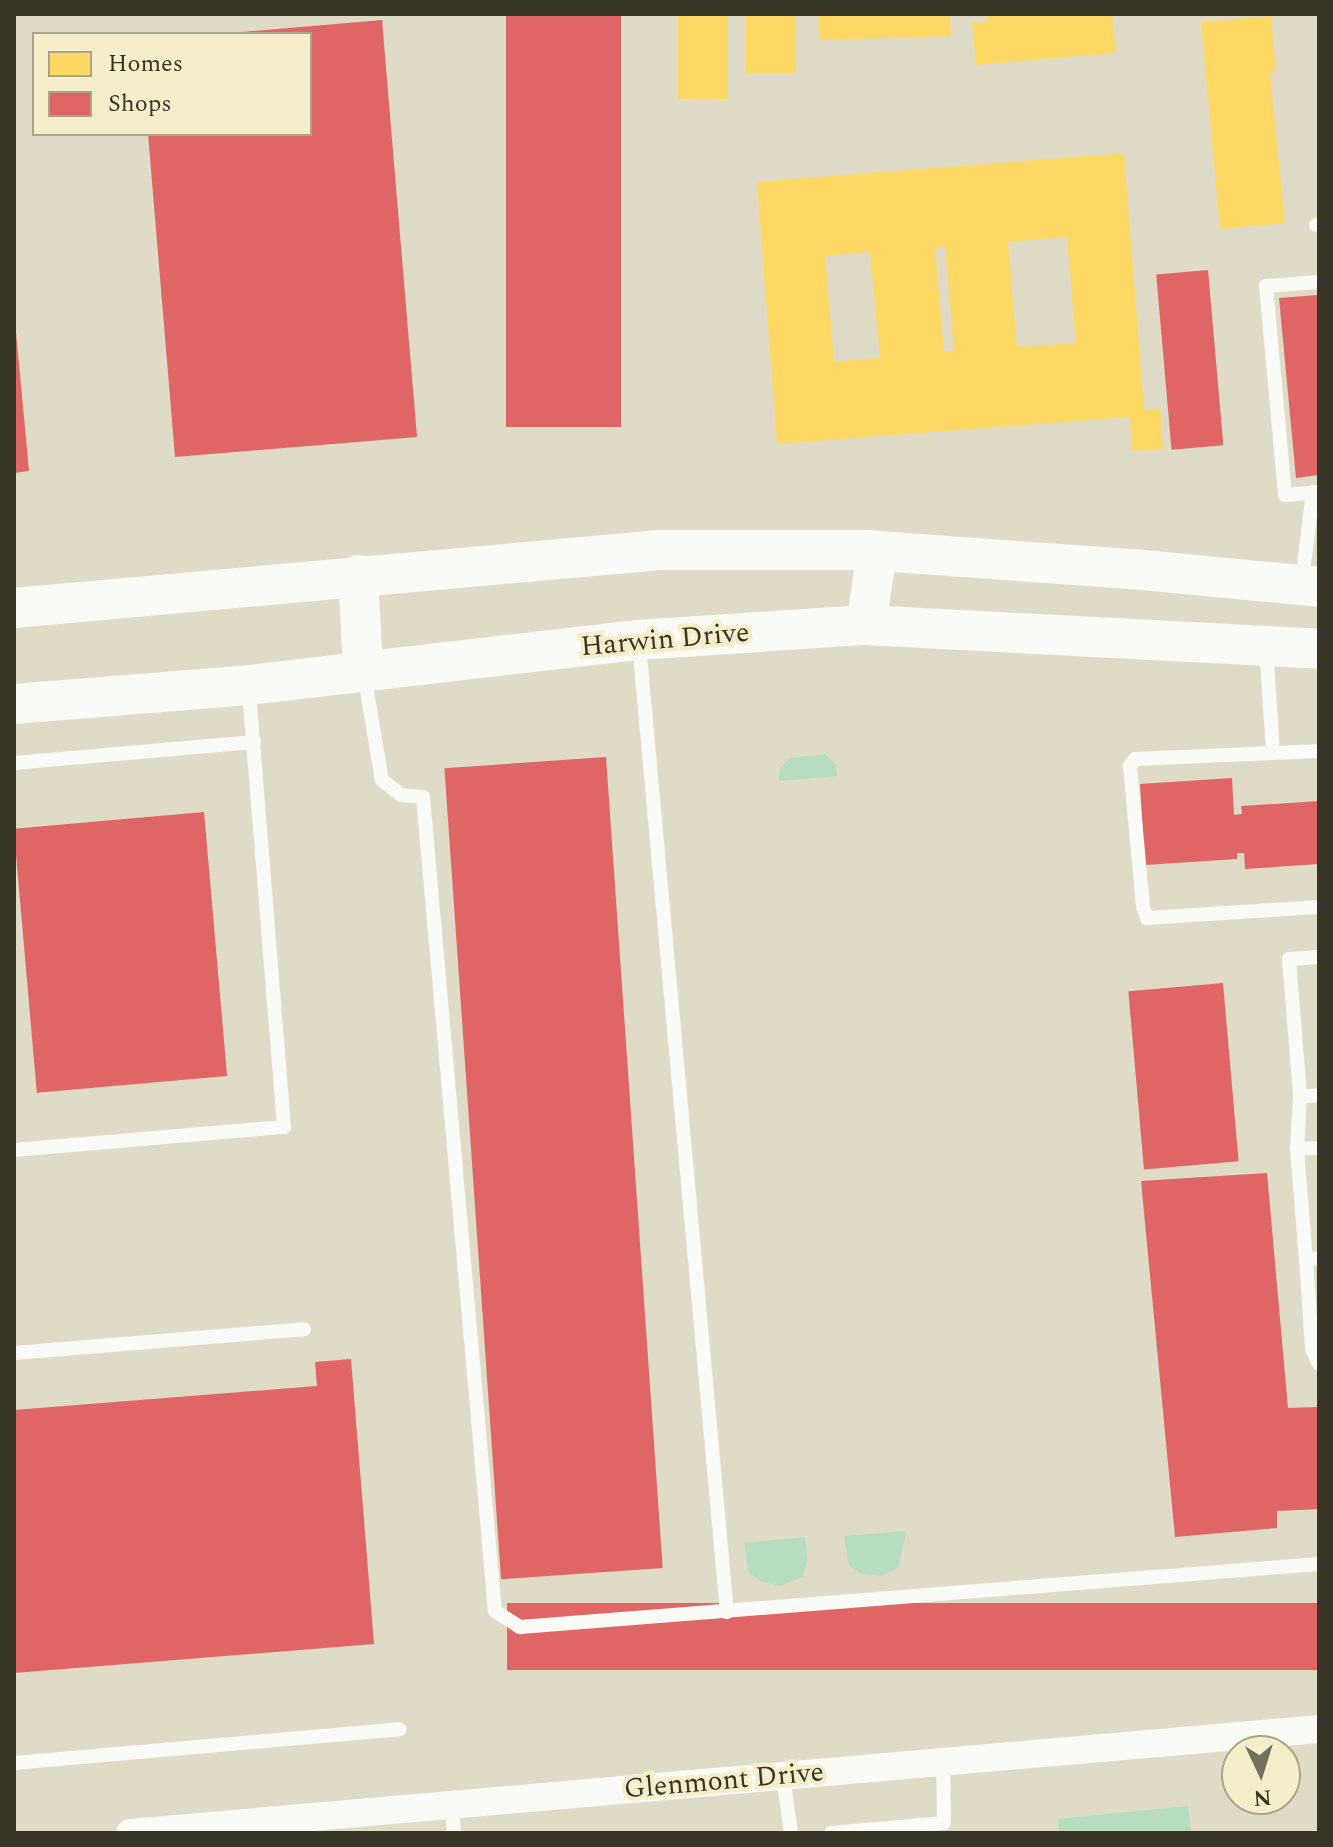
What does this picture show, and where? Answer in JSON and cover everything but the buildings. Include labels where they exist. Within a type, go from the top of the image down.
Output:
[{"type":"main road","points":[[14,608],[660,550],[877,551],[1133,569],[1310,586]]},
{"type":"main road","points":[[866,625],[877,551]]},
{"type":"main road","points":[[358,575],[363,669]]},
{"type":"main road","name":"Harwin Drive","points":[[14,704],[248,685],[363,669],[638,640],[866,625],[1319,649]]},
{"type":"street","name":"Glenmont Drive","points":[[141,1833],[453,1819],[783,1776],[1319,1729]]},
{"type":"lane","points":[[1310,586],[1316,492],[1285,495],[1266,286],[1319,282]]},
{"type":"lane","points":[[638,640],[727,1612]]},
{"type":"lane","points":[[1266,646],[1273,753]]},
{"type":"lane","points":[[363,669],[382,780],[401,795],[423,797],[495,1611],[520,1627],[1319,1564]]},
{"type":"lane","points":[[14,1150],[284,1127],[248,685]]},
{"type":"lane","points":[[14,763],[254,742]]},
{"type":"lane","points":[[1319,751],[1131,761],[1147,918],[1159,920],[1319,907]]},
{"type":"lane","points":[[1319,957],[1289,959],[1300,1097],[1297,1149],[1313,1259],[1312,1349],[1319,1364]]},
{"type":"lane","points":[[1300,1097],[1319,1095]]},
{"type":"lane","points":[[1297,1149],[1319,1148]]},
{"type":"lane","points":[[14,1353],[304,1329]]},
{"type":"lane","points":[[14,1763],[400,1729]]},
{"type":"lane","points":[[831,1833],[944,1823],[943,1762]]},
{"type":"lane","points":[[783,1776],[791,1833]]},
{"type":"green space","points":[[825,754],[836,764],[837,776],[779,781],[780,768],[790,758]]},
{"type":"green space","points":[[906,1531],[899,1567],[881,1576],[862,1574],[849,1566],[844,1536]]},
{"type":"green space","points":[[805,1537],[808,1560],[802,1577],[781,1586],[761,1581],[748,1572],[744,1543]]},
{"type":"green space","points":[[1188,1806],[1191,1833],[1059,1833],[1058,1819]]}]
